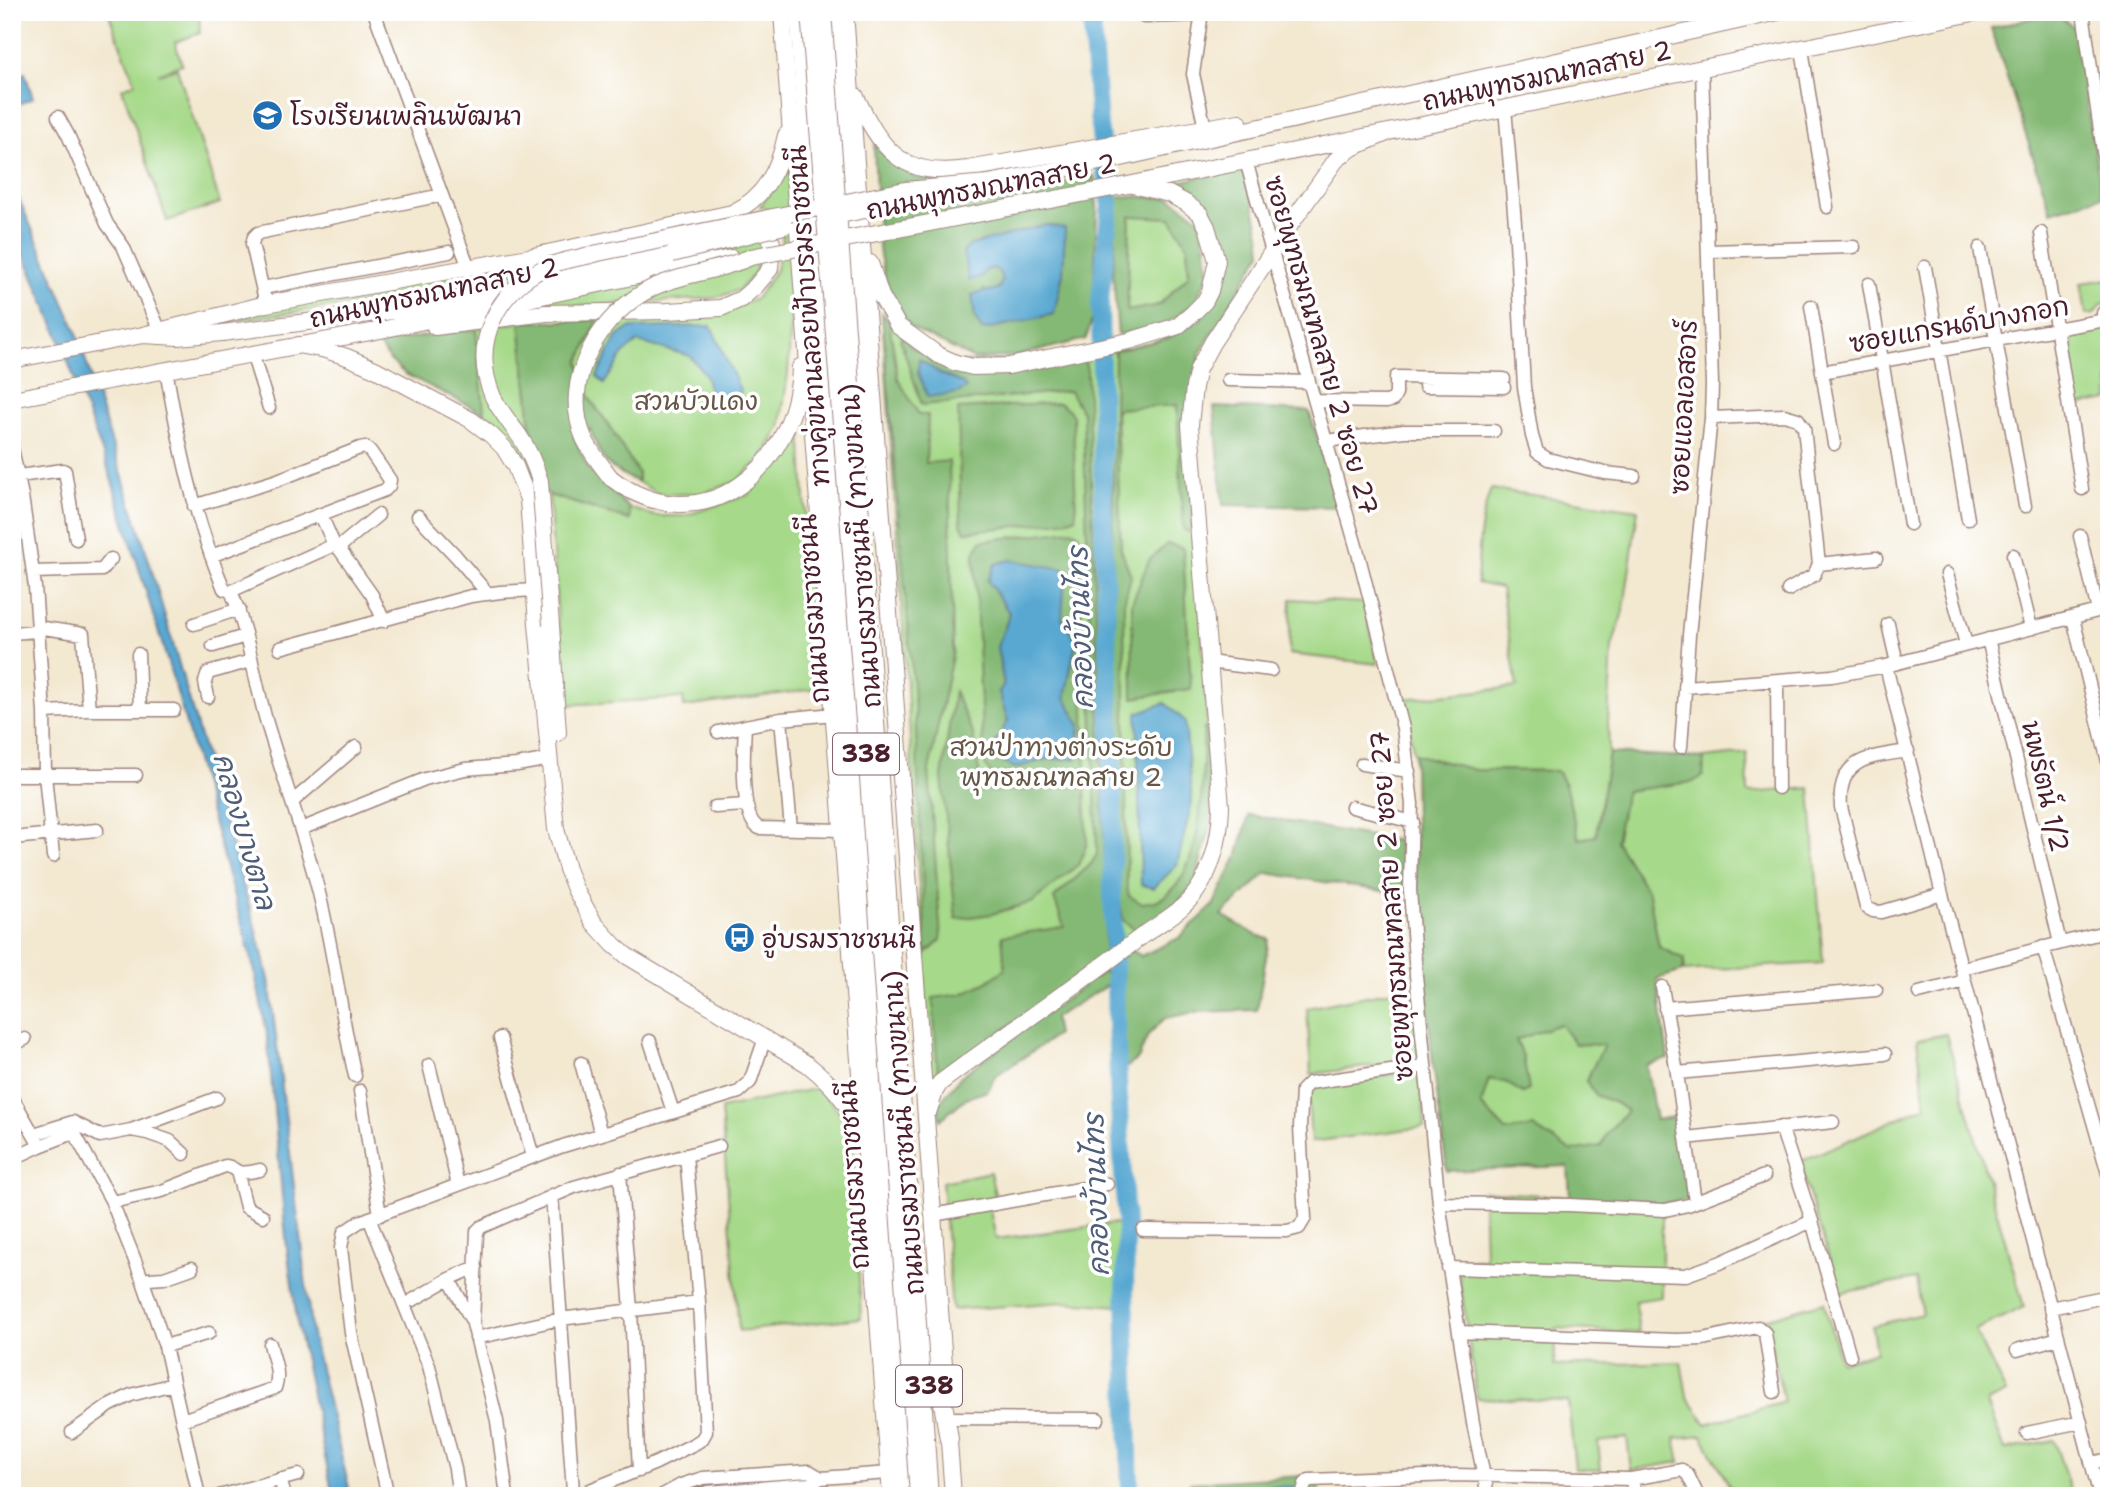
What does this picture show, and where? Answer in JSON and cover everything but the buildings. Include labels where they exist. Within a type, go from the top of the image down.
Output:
[{"type":"highway","name":"ถนนบรมราชชนนี","points":[[799,12],[887,1290],[904,1496]]},
{"type":"highway","name":"338","points":[[832,12],[936,1496]]},
{"type":"highway","points":[[922,1277],[949,1438]]},
{"type":"highway","points":[[886,1434],[890,1424],[890,1368],[885,1311],[887,1290]]},
{"type":"main road","name":"ถนนบรมราชชนนี (ทางขนาน)","points":[[782,12],[891,1496]]},
{"type":"main road","name":"ทางคู่ขนานลอยฟ้าบรมราชชนนี","points":[[809,12],[865,735],[918,1496]]},
{"type":"main road","name":"ทางคู่ขนานลอยฟ้าบรมราชชนนี","points":[[823,12],[930,1496]]},
{"type":"main road","name":"ถนนบรมราชชนนี (ทางขนาน)","points":[[845,12],[953,1496]]},
{"type":"main road","name":"ถนนพุทธมณฑลสาย 2","points":[[12,360],[143,335],[178,337],[222,333],[389,312],[451,301],[672,254],[791,225],[913,201],[1119,151],[1424,92],[1731,18],[1778,12]]},
{"type":"main road","name":"ถนนพุทธมณฑลสาย 2","points":[[12,399],[376,331],[734,257],[751,257],[1246,161],[1978,12]]},
{"type":"main road","points":[[850,86],[879,140],[899,158],[936,172],[951,172],[1083,150],[1119,151],[1205,128],[1424,92]]},
{"type":"main road","points":[[732,213],[756,198],[774,175],[790,119]]},
{"type":"main road","points":[[927,1119],[940,1083],[1138,938],[1163,923],[1195,893],[1208,872],[1220,831],[1221,807],[1190,425],[1198,369],[1212,343],[1287,229],[1336,160],[1352,148],[1387,133]]},
{"type":"main road","points":[[556,829],[561,811],[561,786],[540,481],[522,440],[494,398],[485,368],[488,331],[496,312],[516,286],[548,266],[598,253],[905,190],[988,183]]},
{"type":"main road","points":[[862,241],[881,296],[898,326],[938,355],[956,363],[973,367],[1009,366],[1129,341],[1178,326],[1193,313],[1205,301],[1210,291],[1217,261],[1211,236],[1200,214],[1169,194],[1124,185]]},
{"type":"main road","points":[[143,335],[265,296],[469,268],[732,213],[747,212],[765,224],[772,243],[770,269],[741,299],[721,308],[546,313],[457,326],[376,331]]},
{"type":"main road","points":[[751,257],[654,287],[632,300],[599,335],[587,355],[578,379],[576,401],[584,437],[611,478],[627,490],[648,498],[666,503],[688,504],[727,494],[758,472],[782,437],[795,405],[800,373],[803,299]]},
{"type":"main road","points":[[298,345],[322,349],[375,369],[471,420],[497,441],[515,466],[528,499],[556,829],[575,889],[594,923],[614,945],[640,965],[765,1038],[807,1065],[834,1088],[852,1111],[865,1144]]},
{"type":"street","points":[[374,12],[469,268]]},
{"type":"street","points":[[2083,12],[2109,193]]},
{"type":"street","points":[[1144,17],[1202,14],[1193,74],[1205,128]]},
{"type":"street","points":[[1802,49],[1827,207]]},
{"type":"street","name":"ซอยแอลเอสอาร์","points":[[1681,747],[1690,622],[1711,418],[1709,251],[1702,69]]},
{"type":"street","points":[[1505,108],[1515,223],[1524,387],[1537,452],[1548,459],[1605,473],[1634,476]]},
{"type":"street","points":[[58,117],[107,223],[123,246],[160,331]]},
{"type":"street","name":"ซอยพุทธมณฑลสาย 2 ซอย 27","points":[[1246,161],[1315,401],[1403,727],[1413,822],[1410,890],[1416,975],[1439,1203],[1477,1443],[1488,1496]]},
{"type":"street","points":[[442,195],[258,233],[252,244],[265,296],[449,253]]},
{"type":"street","points":[[2041,233],[2082,489]]},
{"type":"street","points":[[1709,251],[1854,247]]},
{"type":"street","points":[[1980,248],[2025,506]]},
{"type":"street","points":[[1925,267],[1968,519]]},
{"type":"street","points":[[1868,284],[1910,524]]},
{"type":"street","points":[[1811,306],[1834,444]]},
{"type":"street","name":"ซอยแกรนด์บางกอก","points":[[1822,372],[2107,322],[2103,313],[2109,307]]},
{"type":"street","points":[[252,353],[269,408]]},
{"type":"street","points":[[166,369],[194,506],[225,589],[232,591],[336,546],[378,515]]},
{"type":"street","points":[[1315,401],[1393,400],[1396,394],[1396,377],[1504,383]]},
{"type":"street","points":[[1228,380],[1309,382]]},
{"type":"street","points":[[1711,418],[1784,415],[1798,419],[1804,428],[1819,564],[1814,575],[1788,590]]},
{"type":"street","points":[[1326,441],[1404,431],[1494,431]]},
{"type":"street","points":[[194,506],[275,481],[365,447],[390,480],[385,490],[211,556]]},
{"type":"street","points":[[12,448],[19,476],[33,572],[44,712],[45,775],[53,856]]},
{"type":"street","points":[[19,476],[65,471],[76,539]]},
{"type":"street","points":[[321,515],[336,546],[372,595],[384,621]]},
{"type":"street","points":[[418,516],[488,594]]},
{"type":"street","points":[[1685,687],[1832,676],[1891,664],[2103,610],[2080,536]]},
{"type":"street","points":[[2013,555],[2031,628]]},
{"type":"street","points":[[1819,564],[1876,558]]},
{"type":"street","points":[[33,572],[102,569],[111,559]]},
{"type":"street","points":[[1947,574],[1966,645]]},
{"type":"street","points":[[280,648],[471,596],[536,590]]},
{"type":"street","points":[[232,591],[326,924],[355,1076]]},
{"type":"street","points":[[194,624],[239,610]]},
{"type":"street","points":[[2073,618],[2109,766]]},
{"type":"street","points":[[1888,624],[1891,664],[1908,751],[1942,894],[2100,1496]]},
{"type":"street","points":[[12,633],[37,629],[78,632],[84,636],[89,710]]},
{"type":"street","points":[[213,646],[245,636]]},
{"type":"street","name":"นพรัตน์ 1/2","points":[[1988,639],[2060,943]]},
{"type":"street","points":[[138,654],[140,710]]},
{"type":"street","points":[[208,696],[205,682],[208,673],[251,661]]},
{"type":"street","points":[[1209,662],[1271,670]]},
{"type":"street","points":[[1777,681],[1778,788]]},
{"type":"street","points":[[44,712],[174,710]]},
{"type":"street","points":[[718,732],[781,719],[834,714]]},
{"type":"street","points":[[781,719],[791,829]]},
{"type":"street","points":[[745,726],[746,805],[754,826],[768,829],[841,830]]},
{"type":"street","points":[[292,802],[356,747]]},
{"type":"street","points":[[1908,751],[1873,757],[1851,768],[1842,780],[1841,807],[1866,907],[1872,912],[1881,912],[1942,894]]},
{"type":"street","points":[[301,829],[425,779],[465,769],[550,760]]},
{"type":"street","points":[[1362,764],[1409,771]]},
{"type":"street","points":[[12,775],[136,775]]},
{"type":"street","points":[[715,807],[746,805]]},
{"type":"street","points":[[1352,807],[1413,822]]},
{"type":"street","points":[[12,838],[97,830]]},
{"type":"street","points":[[1919,993],[2043,947],[2108,932]]},
{"type":"street","points":[[2043,947],[2109,1177]]},
{"type":"street","points":[[1662,987],[1695,1202]]},
{"type":"street","points":[[1665,1008],[1876,990]]},
{"type":"street","points":[[500,1038],[533,1157]]},
{"type":"street","points":[[388,1496],[351,1333],[341,1248],[344,1232],[359,1222],[533,1157],[739,1092],[750,1082],[765,1038]]},
{"type":"street","points":[[650,1041],[673,1112]]},
{"type":"street","points":[[1677,1073],[1885,1054]]},
{"type":"street","points":[[581,1063],[601,1134]]},
{"type":"street","points":[[429,1065],[458,1185]]},
{"type":"street","points":[[1143,1230],[1287,1231],[1299,1228],[1305,1218],[1300,1127],[1303,1090],[1309,1083],[1425,1066]]},
{"type":"street","points":[[360,1091],[374,1217],[429,1366],[455,1469],[459,1496]]},
{"type":"street","points":[[12,1097],[17,1119],[37,1140]]},
{"type":"street","points":[[12,1159],[37,1140],[73,1122],[100,1136],[131,1130],[217,1098]]},
{"type":"street","points":[[1686,1138],[1833,1122]]},
{"type":"street","points":[[1781,1127],[1812,1221],[1850,1356]]},
{"type":"street","points":[[131,1130],[170,1141],[184,1154]]},
{"type":"street","points":[[37,1140],[74,1134],[112,1202],[165,1346],[199,1496]]},
{"type":"street","points":[[507,1496],[497,1421],[473,1324],[475,1235],[481,1227],[551,1195],[719,1146]]},
{"type":"street","points":[[551,1195],[570,1494],[593,1494],[696,1443],[706,1432],[699,1302],[686,1155]]},
{"type":"street","points":[[112,1202],[162,1191],[225,1166],[245,1173],[260,1170]]},
{"type":"street","points":[[237,1171],[246,1207],[263,1216]]},
{"type":"street","points":[[620,1173],[631,1310],[639,1471]]},
{"type":"street","points":[[1439,1203],[1665,1210],[1765,1177]]},
{"type":"street","points":[[933,1215],[1107,1184]]},
{"type":"street","points":[[1448,1268],[1686,1275],[1812,1221]]},
{"type":"street","points":[[413,1300],[476,1267]]},
{"type":"street","points":[[143,1281],[164,1278],[192,1268]]},
{"type":"street","points":[[449,1279],[473,1324]]},
{"type":"street","points":[[2050,1308],[2109,1296]]},
{"type":"street","points":[[476,1338],[560,1319],[699,1302]]},
{"type":"street","points":[[1459,1332],[1676,1340],[1703,1339],[1758,1327],[1765,1333],[1774,1392]]},
{"type":"street","points":[[165,1346],[209,1333]]},
{"type":"street","points":[[2017,1350],[2058,1338]]},
{"type":"street","points":[[182,1420],[275,1388],[278,1383],[277,1373],[270,1344]]},
{"type":"street","points":[[72,1432],[109,1406],[131,1395],[173,1384]]},
{"type":"street","points":[[948,1418],[1098,1419]]},
{"type":"street","points":[[2027,1433],[2081,1422]]},
{"type":"street","points":[[2092,1463],[2109,1459]]},
{"type":"street","points":[[1302,1496],[1309,1480],[1485,1475],[1631,1479],[1682,1470],[1688,1475],[1698,1496]]},
{"type":"street","points":[[662,1496],[681,1485],[703,1478],[809,1471],[821,1478]]},
{"type":"street","points":[[783,1473],[784,1487]]},
{"type":"street","points":[[694,1496],[708,1492],[810,1484],[821,1478],[889,1473]]},
{"type":"street","points":[[219,1496],[298,1475]]},
{"type":"street","points":[[281,1479],[285,1496]]},
{"type":"street","points":[[1631,1479],[1636,1496]]},
{"type":"green space","points":[[108,12],[199,12],[200,33],[175,42],[182,64],[158,74],[177,68],[220,203],[167,221],[122,88],[135,83]]},
{"type":"green space","points":[[2053,13],[2074,27],[2102,196],[2051,212],[1991,28]]},
{"type":"green space","points":[[874,145],[914,177],[951,181],[1003,196],[1094,176],[1097,207],[1093,316],[1086,339],[1016,356],[974,359],[910,327],[886,282],[878,239]],"holes":[[[1045,225],[1065,228],[1054,314],[982,329],[983,290],[995,290],[1002,281],[1000,273],[992,268],[985,271],[964,251],[971,245]]]},
{"type":"green space","name":"สวนบัวแดง","points":[[790,168],[794,266],[788,374],[780,428],[763,457],[736,482],[700,494],[659,494],[638,482],[638,473],[590,399],[579,361],[598,320],[636,319],[729,309],[756,299],[776,270],[783,236],[768,209],[760,206]]},
{"type":"green space","points":[[1238,169],[1246,172],[1262,252],[1200,353],[1192,534],[1183,529],[1177,405],[1116,409],[1121,549],[1131,576],[1124,603],[1129,896],[1141,903],[1158,900],[1174,888],[1186,870],[1199,822],[1204,727],[1207,727],[1212,821],[1194,886],[1158,921],[1140,934],[1123,920],[1119,896],[1117,691],[1112,547],[1115,351],[1168,338],[1199,321],[1219,289],[1227,262],[1219,231],[1201,200],[1173,183]]},
{"type":"green space","points":[[1117,196],[1171,198],[1199,218],[1209,274],[1193,305],[1165,324],[1118,335],[1113,275]],"holes":[[[1130,216],[1171,218],[1187,245],[1189,275],[1159,305],[1127,311]]]},
{"type":"green space","points":[[1130,215],[1171,218],[1187,245],[1189,275],[1159,305],[1127,312]]},
{"type":"green space","points":[[741,219],[761,245],[755,273],[739,290],[715,298],[540,309],[503,314],[538,276],[231,321],[231,317]]},
{"type":"green space","points":[[2109,279],[2109,301],[2101,305],[2094,314],[2086,315],[2081,283]]},
{"type":"green space","name":"สวนป่าทางต่างระดับ พุทธมณฑลสาย 2","points":[[882,313],[912,347],[940,363],[1084,358],[1188,333],[1187,385],[1208,738],[1194,886],[1158,921],[931,1084],[906,671]]},
{"type":"green space","points":[[882,313],[889,321],[898,379],[919,415],[928,415],[926,463],[949,461],[953,651],[929,770],[941,940],[926,954],[915,711]]},
{"type":"green space","points":[[598,320],[579,362],[590,399],[638,473],[638,482],[612,468],[598,449],[590,429],[574,437],[588,468],[629,508],[630,520],[549,495],[535,483],[520,322]]},
{"type":"green space","points":[[520,322],[534,479],[504,426],[484,413],[476,329]]},
{"type":"green space","points":[[2105,325],[2109,327],[2109,400],[2075,406],[2064,337],[2066,334]]},
{"type":"green space","points":[[476,329],[484,413],[405,374],[377,343]]},
{"type":"green space","points":[[904,337],[912,347],[940,363],[1084,358],[1087,370],[1105,861],[1105,955],[938,1079],[933,998],[962,994],[987,982],[1005,969],[1002,936],[1064,927],[1054,898],[1091,864],[1097,854],[1083,414],[1070,391],[922,405],[900,339]]},
{"type":"green space","points":[[1059,403],[1073,416],[1076,517],[965,532],[961,524],[958,409]]},
{"type":"green space","points":[[1214,407],[1309,411],[1338,507],[1223,505]]},
{"type":"green space","points":[[800,413],[816,689],[684,707],[683,698],[564,705],[549,495],[629,520],[629,508],[655,516],[684,516],[748,495],[785,449]]},
{"type":"green space","points":[[1491,489],[1638,510],[1624,608],[1612,647],[1609,753],[1596,837],[1578,839],[1565,785],[1557,771],[1475,770],[1414,754],[1404,699],[1517,687],[1501,588],[1477,583],[1482,524]]},
{"type":"green space","points":[[1072,530],[1079,534],[1086,776],[1004,782],[994,779],[985,765],[974,553],[981,541]],"holes":[[[988,581],[1062,619],[1076,641],[1065,698],[1080,726],[1076,759],[1047,759],[1015,768],[993,747],[1008,721],[999,692],[1004,684],[997,647],[1010,614]]]},
{"type":"green space","points":[[1167,544],[1183,548],[1191,689],[1133,698],[1132,603],[1149,560]]},
{"type":"green space","points":[[1291,599],[1364,603],[1378,664],[1289,654]]},
{"type":"green space","points":[[954,691],[973,734],[981,784],[990,791],[1085,787],[1087,843],[1079,864],[1033,902],[992,914],[956,919],[942,777]]},
{"type":"green space","points":[[1609,753],[1704,758],[1703,776],[1693,782],[1626,791],[1616,841],[1649,894],[1659,947],[1684,959],[1683,971],[1657,979],[1668,1059],[1646,1065],[1656,1120],[1679,1116],[1688,1199],[1662,1204],[1570,1197],[1568,1166],[1447,1171],[1433,1064],[1416,890],[1414,754],[1475,770],[1557,771],[1565,785],[1579,839],[1596,836]],"holes":[[[1560,1024],[1575,1044],[1604,1045],[1586,1081],[1597,1096],[1616,1103],[1627,1111],[1607,1133],[1601,1146],[1571,1151],[1533,1127],[1506,1131],[1481,1105],[1489,1079],[1505,1082],[1523,1093],[1529,1090],[1523,1056],[1516,1040]]]},
{"type":"green space","points":[[1747,753],[1748,793],[1810,788],[1823,963],[1683,971],[1684,959],[1659,947],[1649,894],[1616,841],[1626,791],[1703,776],[1704,758]]},
{"type":"green space","points":[[1249,815],[1406,842],[1403,894],[1266,873],[1222,915],[1258,936],[1269,939],[1257,1010],[1197,1012],[1165,1018],[1148,1035],[1138,1059],[1124,1069],[1120,960],[1132,950],[1141,956],[1179,938],[1213,906],[1238,854]]},
{"type":"green space","points":[[1104,971],[1111,983],[1054,1018],[1057,1035],[995,1076],[988,1091],[966,1098],[940,1120],[938,1105],[961,1076]]},
{"type":"green space","points":[[1411,987],[1420,1060],[1311,1074],[1307,1008]]},
{"type":"green space","points":[[1560,1023],[1605,1044],[1586,1081],[1597,1096],[1616,1103],[1627,1111],[1607,1133],[1601,1146],[1571,1152],[1533,1127],[1506,1131],[1481,1105],[1489,1078],[1505,1082],[1523,1092],[1523,1056],[1516,1040]]},
{"type":"green space","points":[[1946,1034],[2024,1307],[1975,1330],[2006,1393],[1987,1402],[2005,1450],[2054,1440],[2070,1490],[2053,1496],[1735,1496],[1702,1435],[1675,1438],[1680,1462],[1631,1470],[1627,1438],[1598,1442],[1601,1470],[1575,1469],[1568,1401],[1477,1398],[1457,1260],[1485,1259],[1483,1191],[1662,1204],[1662,1297],[1635,1301],[1639,1333],[1556,1328],[1554,1366],[1681,1362],[1687,1396],[1706,1424],[1784,1402],[1765,1319],[1824,1302],[1840,1362],[1876,1352],[1872,1326],[1922,1314],[1916,1279],[1840,1293],[1799,1162],[1926,1106],[1917,1040]]},
{"type":"green space","points":[[1421,1070],[1425,1127],[1311,1142],[1308,1094],[1313,1087]]},
{"type":"green space","points":[[818,1088],[839,1111],[852,1135],[861,1318],[739,1331],[721,1109]]},
{"type":"green space","points":[[990,1172],[996,1199],[988,1201],[996,1239],[1118,1223],[1119,1306],[1065,1302],[952,1310],[942,1182]]},
{"type":"green space","points":[[1318,1475],[1319,1496],[1293,1496],[1292,1487],[1208,1491],[1201,1496],[1187,1496],[1190,1483]]},
{"type":"water","points":[[25,73],[33,98],[12,107],[12,79]]},
{"type":"water","points":[[12,183],[76,330],[144,544],[269,979],[312,1335],[351,1496],[333,1496],[298,1327],[287,1249],[267,1034],[254,969],[177,692],[107,465],[56,330],[12,227]]},
{"type":"water","points":[[1045,225],[1065,228],[1063,273],[1054,314],[982,330],[975,318],[972,295],[999,288],[1002,281],[1000,273],[992,268],[985,271],[981,278],[969,280],[963,252],[971,245]]},
{"type":"water","points":[[711,326],[741,392],[726,404],[712,401],[705,374],[690,356],[638,342],[625,352],[604,384],[597,376],[616,338],[630,328]]},
{"type":"water","points":[[919,359],[941,374],[962,383],[966,388],[957,393],[928,397],[918,373]]},
{"type":"water","points":[[1010,560],[1065,569],[1062,618],[1076,641],[1065,697],[1080,726],[1076,759],[1047,759],[1015,768],[998,759],[993,747],[1008,721],[999,692],[1004,684],[997,647],[1010,614],[988,581],[995,564]]},
{"type":"water","points":[[1165,703],[1185,721],[1192,802],[1177,865],[1154,888],[1141,885],[1137,713]]},
{"type":"water","points":[[1265,1486],[1293,1487],[1293,1496],[1201,1496],[1208,1491]]},
{"type":"waterway","name":"คลองบ้านไทร","points":[[1091,12],[1099,126],[1110,205],[1100,302],[1103,518],[1113,791],[1112,891],[1119,1107],[1126,1224],[1130,1496]]},
{"type":"place","name":"โรงเรียนเพลินพัฒนา","points":[[267,115]]},
{"type":"place","name":"อู่บรมราชชนนี","points":[[739,938]]},
{"type":"water label","name":"คลองบางตาล","points":[[245,831]]}]
